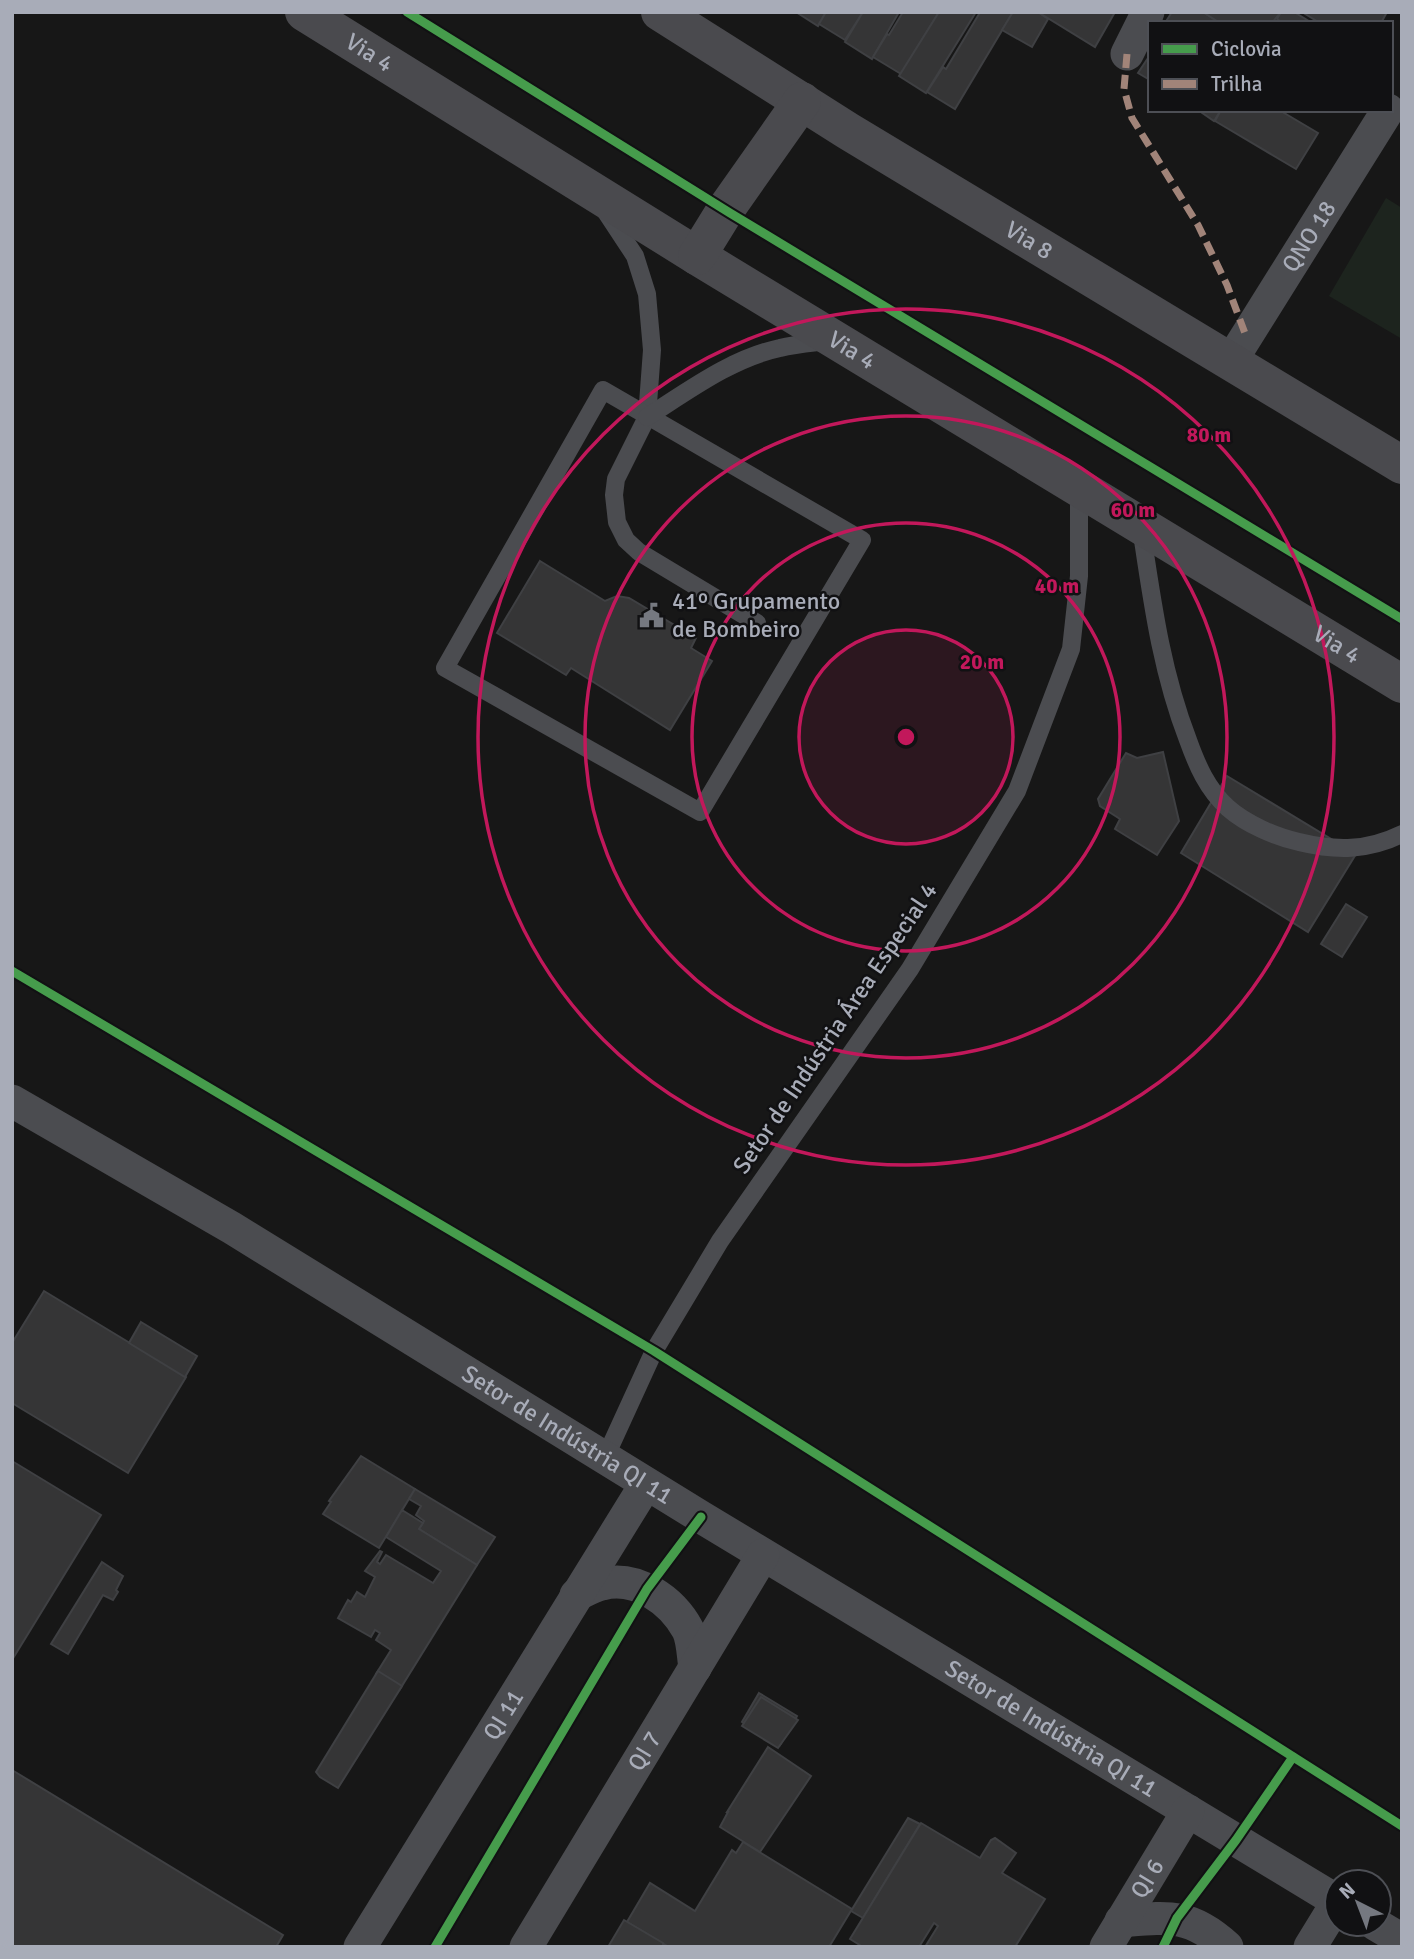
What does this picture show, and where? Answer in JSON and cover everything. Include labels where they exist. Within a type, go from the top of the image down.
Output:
[{"type":"main road","name":"Via 4","points":[[304,12],[698,256],[1402,684]]},
{"type":"main road","name":"Via 8","points":[[660,12],[1402,465]]},
{"type":"main road","points":[[698,256],[726,209],[802,101]]},
{"type":"street","points":[[1128,54],[1148,12]]},
{"type":"street","name":"QNO 18","points":[[1231,361],[1387,112]]},
{"type":"street","name":"Setor de Indústria QI 11","points":[[12,1101],[232,1228],[646,1484],[1323,1893]]},
{"type":"street","name":"QI 11","points":[[360,1947],[646,1484]]},
{"type":"street","name":"QI 7","points":[[526,1947],[763,1555]]},
{"type":"street","points":[[576,1595],[602,1584],[624,1582],[647,1589],[671,1607],[689,1632],[695,1668]]},
{"type":"street","name":"QI 6","points":[[1113,1934],[1188,1811]]},
{"type":"street","points":[[1113,1934],[1177,1918],[1202,1928],[1227,1947]]},
{"type":"street","points":[[1310,1947],[1323,1925]]},
{"type":"lane","points":[[590,188],[635,256],[648,294],[652,350],[647,417],[616,479],[614,495],[617,522],[626,540],[639,552],[757,623]]},
{"type":"lane","points":[[647,417],[706,380],[744,361],[778,348],[836,340]]},
{"type":"lane","points":[[603,390],[647,417],[862,540],[700,812],[445,668],[603,390]]},
{"type":"lane","name":"Setor de Indústria Área Especial 4","points":[[605,1458],[654,1351],[720,1241],[910,969],[1017,791],[1071,649],[1079,576],[1079,487]]},
{"type":"lane","points":[[1140,524],[1161,656],[1179,717],[1201,775],[1228,808],[1276,837],[1316,847],[1359,849],[1402,834]]},
{"type":"shaded area","points":[[1386,198],[1402,208],[1402,339],[1329,296]]},
{"type":"building","points":[[796,12],[826,12],[818,26]]},
{"type":"building","points":[[826,12],[863,12],[845,40],[819,24]]},
{"type":"building","points":[[863,12],[899,12],[872,59],[845,42]]},
{"type":"building","points":[[903,12],[939,12],[901,74],[873,57]]},
{"type":"building","points":[[939,12],[976,12],[926,93],[899,76]]},
{"type":"building","points":[[976,12],[1013,12],[955,109],[927,92],[943,67],[946,69],[979,14]]},
{"type":"building","points":[[1013,12],[1038,12],[1048,19],[1032,47],[1002,30]]},
{"type":"building","points":[[1038,12],[1115,12],[1095,47]]},
{"type":"building","points":[[1172,12],[1203,12],[1217,21],[1166,21]]},
{"type":"building","points":[[1203,12],[1281,12],[1274,21],[1217,21]]},
{"type":"building","points":[[1281,12],[1294,12],[1309,21],[1280,21],[1277,19]]},
{"type":"building","points":[[1302,12],[1387,12],[1382,21],[1317,21]]},
{"type":"building","points":[[1148,58],[1148,79],[1138,73]]},
{"type":"building","points":[[1201,112],[1220,112],[1214,121]]},
{"type":"building","points":[[1220,112],[1282,112],[1318,133],[1296,169],[1215,121]]},
{"type":"building","points":[[540,561],[605,601],[617,596],[629,598],[696,638],[691,648],[712,661],[670,730],[571,668],[566,675],[497,633]]},
{"type":"building","points":[[1163,752],[1179,821],[1157,855],[1115,829],[1120,819],[1100,806],[1098,799],[1126,753],[1137,758]]},
{"type":"building","points":[[1227,776],[1356,854],[1308,932],[1181,853]]},
{"type":"building","points":[[1346,904],[1367,917],[1342,957],[1321,944]]},
{"type":"building","points":[[44,1291],[186,1377],[128,1473],[12,1403],[12,1343]]},
{"type":"building","points":[[141,1322],[197,1356],[185,1377],[129,1343]]},
{"type":"building","points":[[361,1456],[415,1489],[379,1548],[323,1514],[331,1502],[329,1501]]},
{"type":"building","points":[[12,1461],[101,1515],[12,1660]]},
{"type":"building","points":[[415,1489],[495,1537],[477,1565],[419,1529],[424,1521],[416,1515],[421,1506],[409,1499]]},
{"type":"building","points":[[402,1510],[423,1523],[419,1529],[477,1565],[400,1689],[376,1674],[391,1650],[376,1640],[380,1633],[375,1630],[371,1637],[338,1618],[348,1600],[351,1602],[357,1592],[365,1597],[375,1577],[365,1571],[380,1551],[382,1552],[377,1562],[380,1564],[386,1555],[433,1583],[441,1571],[386,1537]]},
{"type":"building","points":[[102,1562],[123,1576],[116,1590],[118,1592],[113,1600],[103,1595],[68,1654],[51,1644]]},
{"type":"building","points":[[378,1671],[402,1686],[338,1788],[316,1772]]},
{"type":"building","points":[[759,1693],[797,1716],[780,1745],[742,1722]]},
{"type":"building","points":[[761,1697],[798,1720],[778,1748],[742,1726]]},
{"type":"building","points":[[768,1747],[811,1776],[760,1852],[720,1827]]},
{"type":"building","points":[[12,1770],[283,1935],[276,1947],[12,1947]]},
{"type":"building","points":[[908,1818],[920,1824],[863,1918],[851,1911]]},
{"type":"building","points":[[921,1823],[980,1858],[995,1838],[1016,1853],[1002,1873],[1045,1899],[1015,1947],[925,1947],[938,1926],[934,1923],[919,1947],[863,1947],[850,1939]]},
{"type":"building","points":[[743,1842],[852,1909],[829,1947],[669,1947],[627,1922],[650,1883],[695,1911],[732,1850],[736,1853]]},
{"type":"building","points":[[624,1920],[663,1943],[663,1947],[608,1947]]},
{"type":"marked path","points":[[1127,54],[1124,89],[1132,118],[1198,225],[1227,285],[1246,336]]},
{"type":"cycle path","points":[[407,12],[730,213],[1402,619]]},
{"type":"cycle path","points":[[12,971],[654,1351],[1402,1826]]},
{"type":"cycle path","points":[[435,1947],[647,1589],[701,1517]]},
{"type":"cycle path","points":[[1163,1947],[1177,1918],[1236,1840],[1293,1757]]},
{"type":"place","name":"41º Grupamento de Bombeiro","points":[[652,615]]}]
